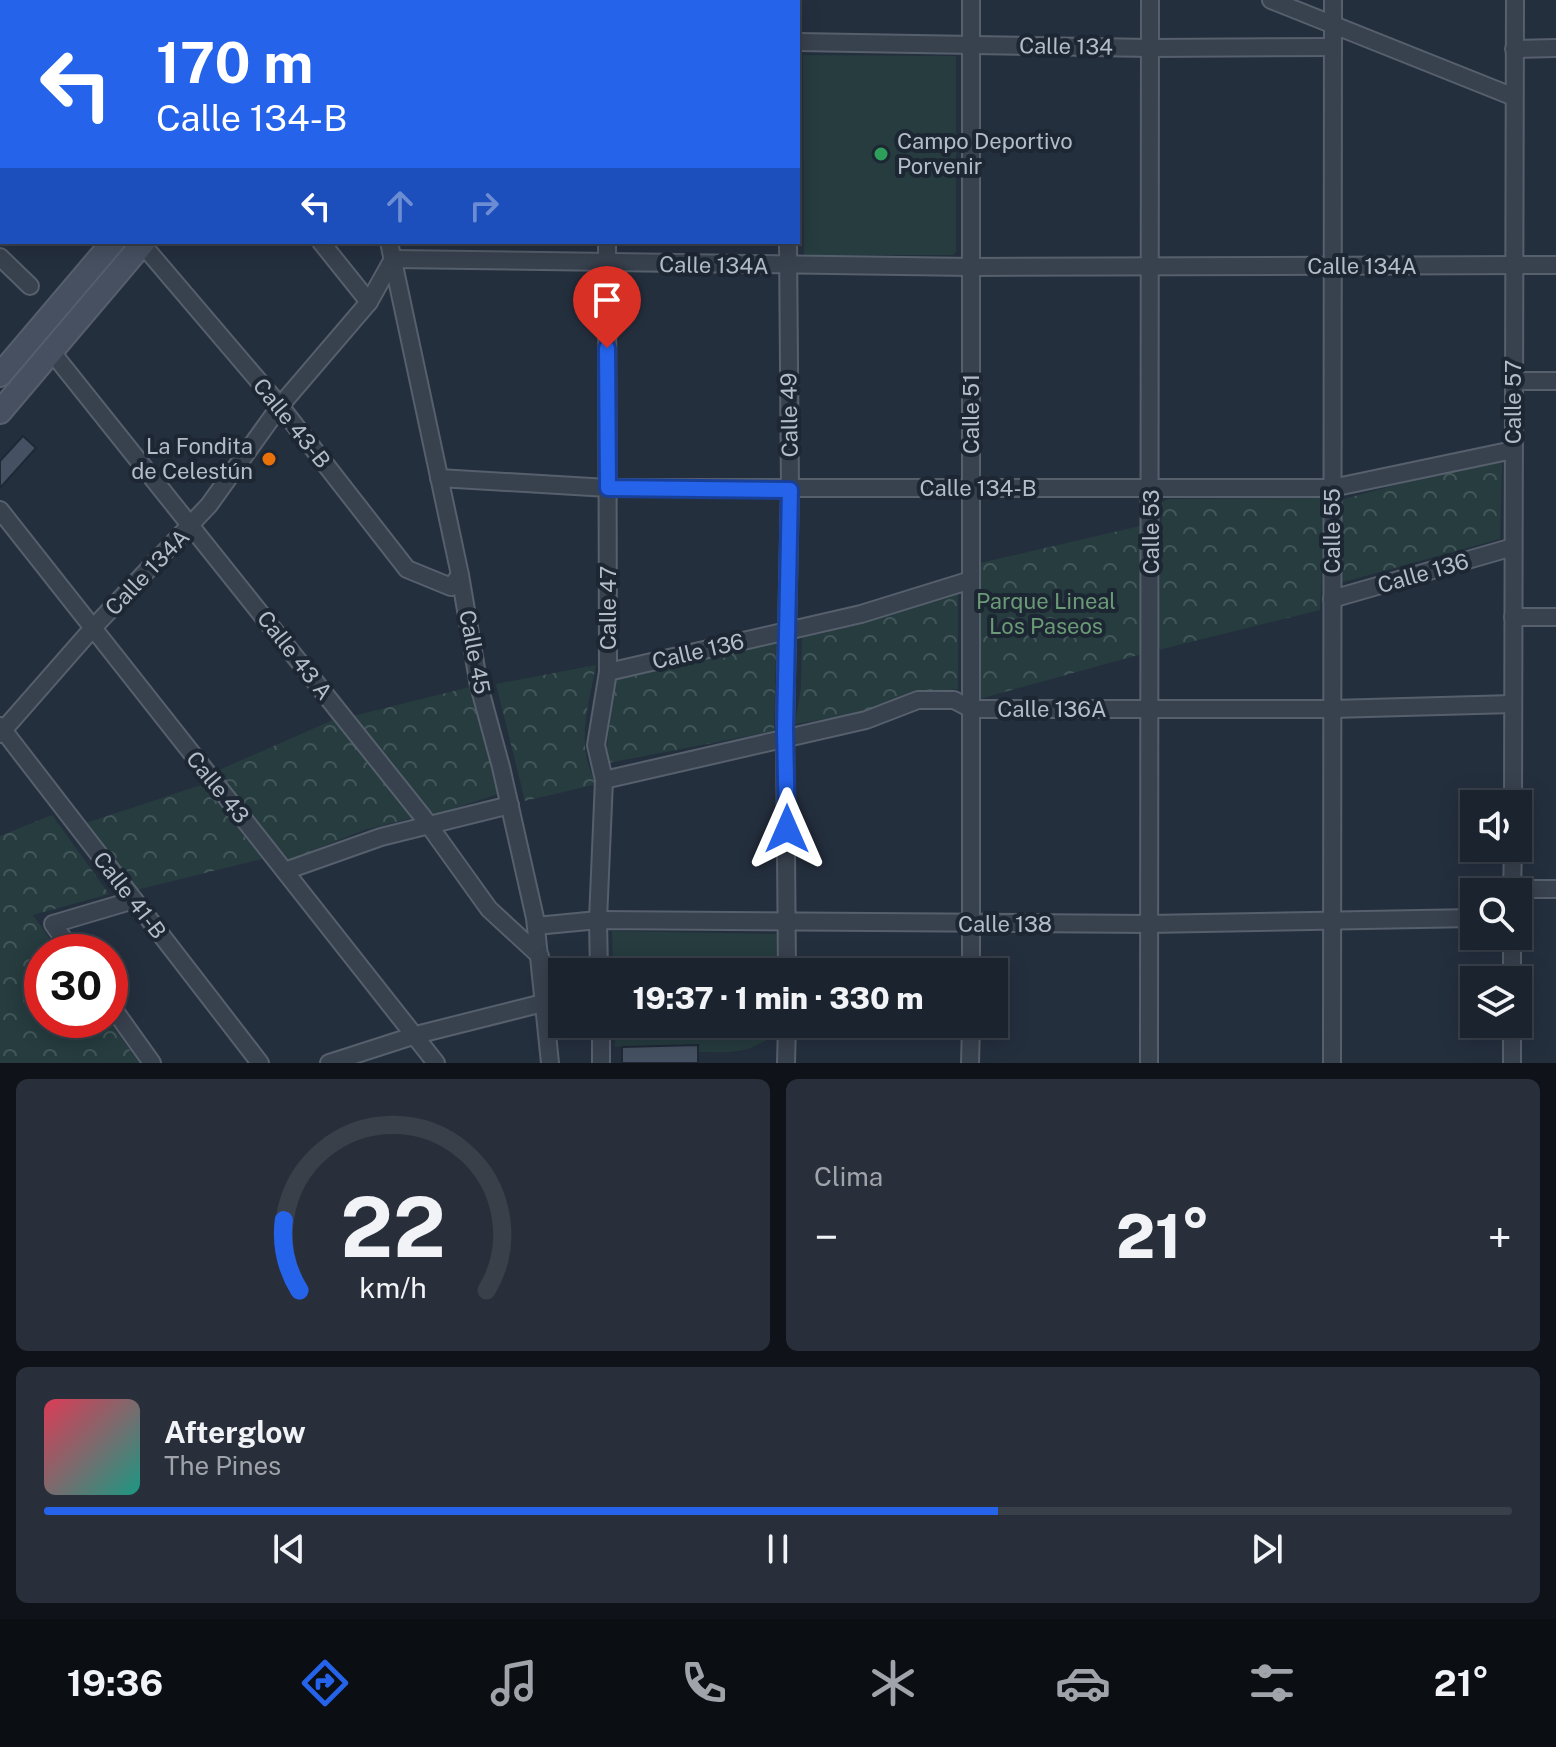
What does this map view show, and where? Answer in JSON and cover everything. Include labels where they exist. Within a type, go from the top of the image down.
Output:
[{"type":"main road","points":[[0,375],[111,244]]},
{"type":"main road","points":[[0,412],[142,244]]},
{"type":"street","name":"Calle 51","points":[[971,0],[971,958]]},
{"type":"street","name":"Calle 53","points":[[1149,1063],[1150,0]]},
{"type":"street","points":[[1271,0],[1514,97]]},
{"type":"street","name":"Calle 55","points":[[1332,1063],[1333,0]]},
{"type":"street","name":"Calle 57","points":[[1513,790],[1515,0]]},
{"type":"street","name":"Calle 134","points":[[800,42],[1151,48],[1333,47]]},
{"type":"street","points":[[1514,49],[1556,48]]},
{"type":"street","name":"Calle 43-B","points":[[144,244],[280,406],[407,569],[456,581]]},
{"type":"street","points":[[323,244],[369,302]]},
{"type":"street","name":"Calle 45","points":[[389,244],[439,478],[456,581],[536,926],[550,1063]]},
{"type":"street","name":"Calle 47","points":[[599,958],[604,780],[596,745],[608,672],[607,244]]},
{"type":"street","name":"Calle 49","points":[[787,958],[788,244]]},
{"type":"street","points":[[0,257],[30,286]]},
{"type":"street","name":"Calle 134A","points":[[1,730],[209,505],[280,406],[369,302],[393,259],[971,267],[1556,265]]},
{"type":"street","name":"Calle 43 A","points":[[51,351],[429,825],[489,909],[540,956]]},
{"type":"street","points":[[1513,381],[1556,381]]},
{"type":"street","name":"Calle 134-B","points":[[439,478],[608,488],[1332,488],[1513,450]]},
{"type":"street","name":"Calle 43","points":[[0,510],[436,1063]]},
{"type":"street","name":"Calle 136","points":[[1332,599],[1513,547]]},
{"type":"street","name":"Calle 136","points":[[608,672],[861,614],[971,580]]},
{"type":"street","points":[[1513,617],[1556,617]]},
{"type":"street","name":"Calle 136A","points":[[604,780],[866,720],[918,700],[954,700],[971,709],[1332,709],[1513,704]]},
{"type":"street","name":"Calle 41-B","points":[[1,730],[260,1063]]},
{"type":"street","points":[[285,871],[381,837],[510,805]]},
{"type":"street","points":[[1532,890],[1556,889]]},
{"type":"street","points":[[60,934],[53,924],[134,900]]},
{"type":"street","name":"Calle 138","points":[[536,926],[598,920],[1149,924],[1460,918]]},
{"type":"street","points":[[329,1063],[416,1035],[543,1003]]},
{"type":"street","points":[[128,1029],[152,1063]]},
{"type":"street","points":[[601,1038],[601,1063]]},
{"type":"street","points":[[786,1063],[787,1038]]},
{"type":"street","points":[[970,1063],[971,1038]]},
{"type":"street","points":[[1512,1038],[1512,1063]]},
{"type":"green space","name":"Campo Deportivo Porvenir","points":[[803,55],[956,56],[956,252],[953,255],[804,255]]},
{"type":"green space","points":[[1496,458],[1502,464],[1500,539],[1336,584],[1336,501]]},
{"type":"green space","name":"Parque Lineal Los Paseos","points":[[1321,498],[1325,502],[1320,610],[1158,650],[1162,502],[1168,499]]},
{"type":"green space","name":"Parque Lineal Los Paseos","points":[[1140,526],[1142,654],[979,699],[976,696],[980,563]]},
{"type":"green space","name":"Parque Lineal Los Paseos","points":[[958,592],[958,689],[915,695],[867,712],[795,724],[801,688],[802,638],[862,624],[862,621]]},
{"type":"green space","points":[[776,642],[774,731],[608,763],[614,680]]},
{"type":"green space","points":[[596,665],[585,740],[590,770],[597,784],[525,801],[496,684]]},
{"type":"green space","points":[[470,687],[501,793],[431,816],[353,716]]},
{"type":"green space","points":[[335,719],[412,818],[364,830],[289,860],[217,771]]},
{"type":"green space","points":[[204,784],[262,859],[136,890],[83,824]]},
{"type":"green space","points":[[52,815],[109,894],[33,915],[46,934],[24,934],[24,1038],[121,1038],[139,1063],[0,1063],[0,836]]},
{"type":"green space","points":[[612,931],[778,934],[778,958],[613,958]]},
{"type":"green space","points":[[615,1038],[768,1038],[750,1048],[723,1052],[699,1052],[698,1045],[615,1047]]},
{"type":"building","points":[[23,436],[36,448],[0,488],[0,461]]},
{"type":"building","points":[[698,1045],[698,1063],[622,1063],[622,1047]]},
{"type":"place","name":"Campo Deportivo Porvenir","points":[[881,154]]},
{"type":"place","name":"La Fondita de Celestún","points":[[269,459]]},
{"type":"route","points":[[607,348],[608,488],[790,490],[785,729],[787,829]]}]
